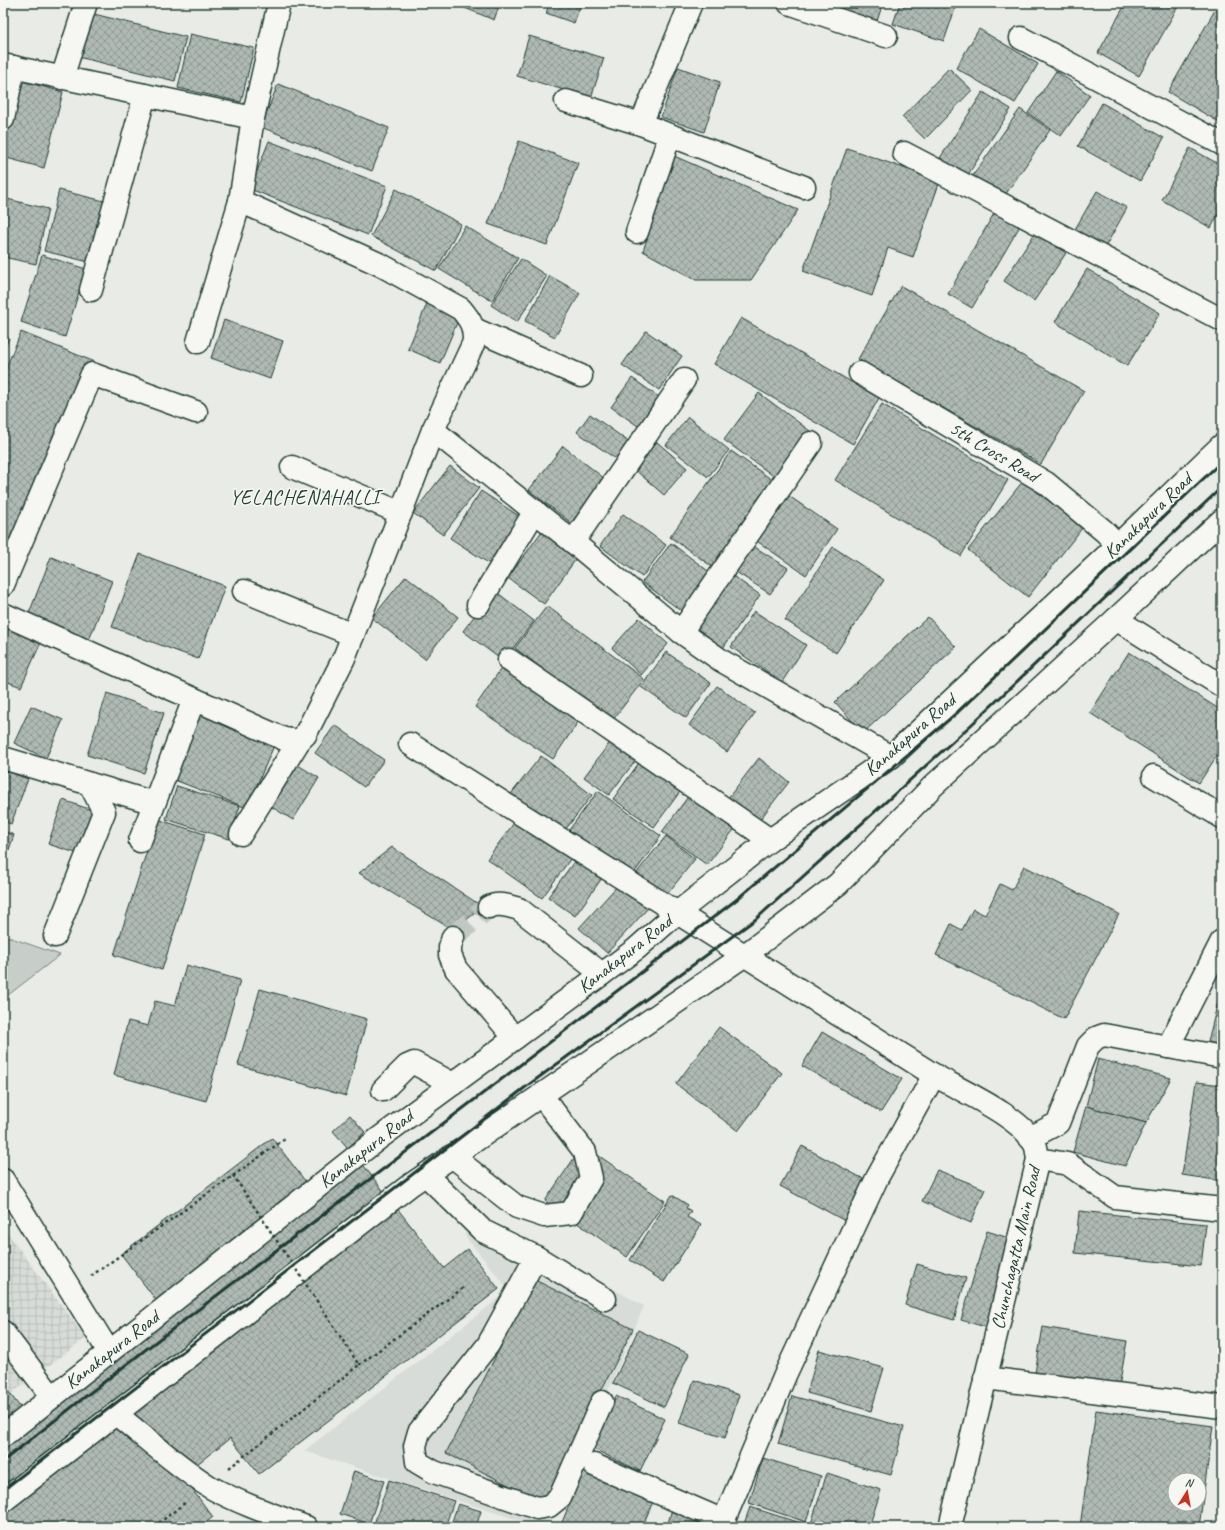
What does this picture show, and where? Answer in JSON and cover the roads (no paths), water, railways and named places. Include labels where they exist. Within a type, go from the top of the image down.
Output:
[{"type":"main road","points":[[62,78],[86,3]]},
{"type":"main road","points":[[198,342],[240,201],[253,118],[278,3]]},
{"type":"main road","points":[[642,124],[691,3]]},
{"type":"main road","points":[[789,3],[886,36]]},
{"type":"main road","points":[[1022,38],[1222,144]]},
{"type":"main road","points":[[3,119],[8,66],[253,118]]},
{"type":"main road","points":[[91,290],[145,95]]},
{"type":"main road","points":[[566,100],[642,124],[804,187]]},
{"type":"main road","points":[[636,232],[670,135]]},
{"type":"main road","points":[[904,153],[1222,320]]},
{"type":"main road","points":[[240,201],[381,265],[461,309],[469,318],[474,329],[474,342],[433,430],[344,658],[305,736],[299,741],[240,834]]},
{"type":"main road","points":[[474,329],[581,376]]},
{"type":"main road","name":"5th Cross Road","points":[[860,373],[1046,483],[1104,531],[1118,545]]},
{"type":"main road","points":[[3,585],[92,374],[196,412]]},
{"type":"main road","points":[[573,542],[684,380]]},
{"type":"main road","points":[[433,430],[573,542],[681,632],[722,662],[891,757]]},
{"type":"main road","points":[[681,632],[811,443]]},
{"type":"main road","name":"Kanakapura Road","points":[[3,1436],[372,1144],[636,949],[677,913],[770,840],[891,757],[1118,545],[1222,445]]},
{"type":"main road","points":[[292,467],[401,513]]},
{"type":"main road","points":[[478,605],[535,512]]},
{"type":"main road","points":[[3,1501],[409,1186],[745,955],[838,884],[933,786],[1222,520]]},
{"type":"main road","points":[[244,591],[353,635]]},
{"type":"main road","points":[[3,614],[284,739],[299,741]]},
{"type":"main road","points":[[1116,619],[1222,686]]},
{"type":"main road","points":[[509,660],[770,840]]},
{"type":"main road","points":[[140,841],[194,699]]},
{"type":"main road","name":"Chunchagatta Main Road","points":[[410,744],[934,1075],[1011,1118],[1024,1129],[1036,1146],[1038,1159],[950,1527]]},
{"type":"main road","points":[[3,758],[154,803]]},
{"type":"main road","points":[[1154,776],[1222,817]]},
{"type":"main road","points":[[55,936],[104,812],[90,784]]},
{"type":"main road","points":[[489,907],[494,904],[519,909],[602,974]]},
{"type":"main road","points":[[453,937],[450,947],[450,955],[456,969],[515,1038]]},
{"type":"main road","points":[[1168,1047],[1222,941]]},
{"type":"main road","points":[[1030,1138],[1058,1123],[1088,1046],[1096,1038],[1104,1036],[1222,1057]]},
{"type":"main road","points":[[383,1090],[407,1066],[414,1063],[453,1084]]},
{"type":"main road","points":[[594,1465],[722,1524],[786,1373],[877,1178],[934,1075]]},
{"type":"main road","points":[[452,1156],[517,1207],[544,1216],[571,1213],[591,1178],[585,1152],[541,1095]]},
{"type":"main road","points":[[1038,1159],[1068,1164],[1115,1197],[1222,1209]]},
{"type":"main road","points":[[426,1175],[483,1231],[536,1257],[605,1299]]},
{"type":"main road","points":[[3,1180],[109,1352]]},
{"type":"main road","points":[[536,1257],[488,1345],[419,1432],[415,1446],[417,1462],[434,1472],[537,1508],[549,1506],[560,1497],[602,1402]]},
{"type":"main road","points":[[3,1332],[52,1397]]},
{"type":"main road","points":[[985,1378],[1222,1407]]},
{"type":"main road","points":[[116,1414],[208,1485],[252,1508],[306,1527]]},
{"type":"tunnel","points":[[453,937],[489,907]]},
{"type":"railway","points":[[3,1461],[145,1350],[736,900],[958,712],[1222,461]]},
{"type":"railway","points":[[3,1490],[527,1086],[756,919],[971,725],[1222,487]]},
{"type":"district","name":"YELACHENAHALLI","points":[[305,497]]}]
